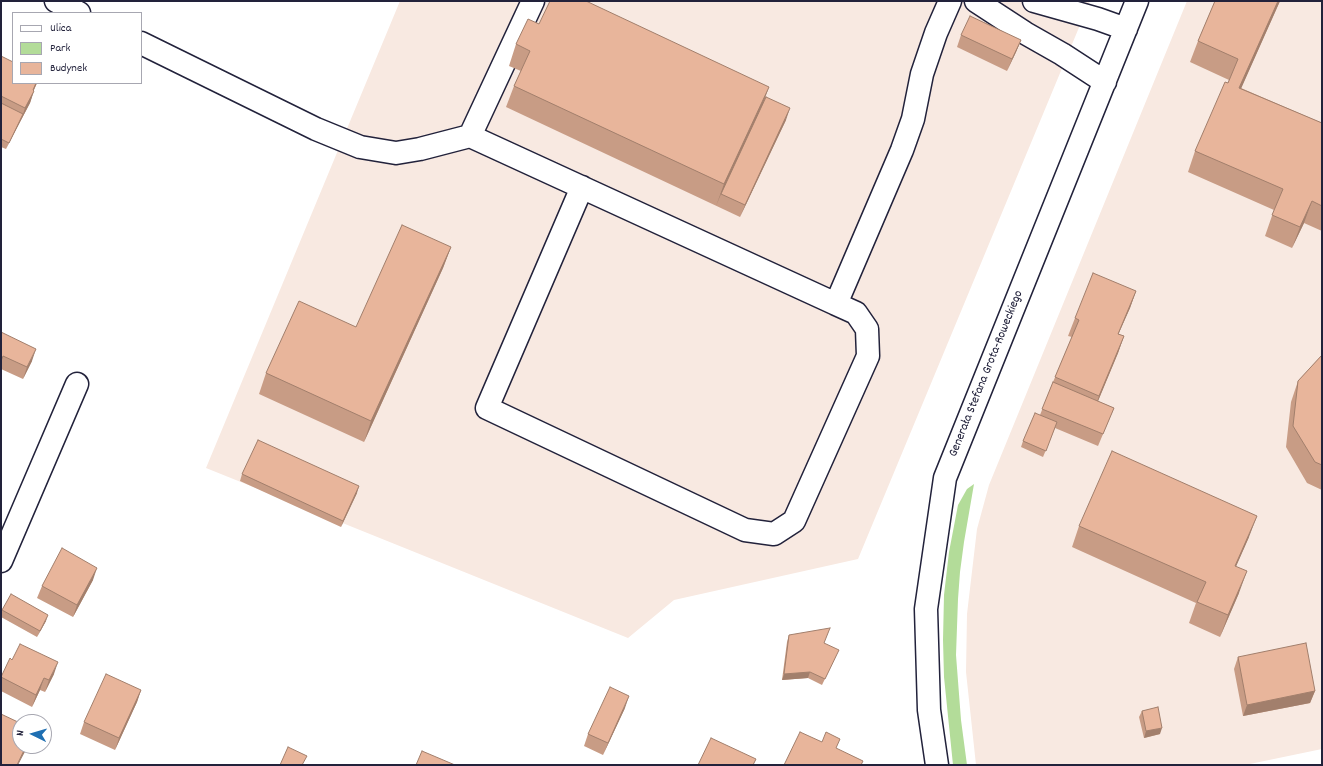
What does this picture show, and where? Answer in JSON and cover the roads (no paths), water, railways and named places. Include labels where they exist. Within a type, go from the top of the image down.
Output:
[{"type":"street","points":[[56,1],[77,12]]},
{"type":"street","points":[[470,136],[533,1]]},
{"type":"street","points":[[836,304],[902,150],[913,119],[922,74],[936,33],[950,1]]},
{"type":"street","points":[[976,1],[1025,33],[1062,54],[1104,82]]},
{"type":"street","points":[[1034,1],[1098,19],[1126,29]]},
{"type":"street","name":"Generała Stefana Grota-Roweckiego","points":[[937,765],[929,710],[926,609],[945,478],[1137,1]]},
{"type":"street","points":[[142,43],[316,129],[360,147],[396,153],[420,149],[470,136],[582,187],[856,313],[868,329],[868,356],[794,521],[774,534],[745,530],[487,408],[582,187]]},
{"type":"street","points":[[1,561],[77,384]]}]
